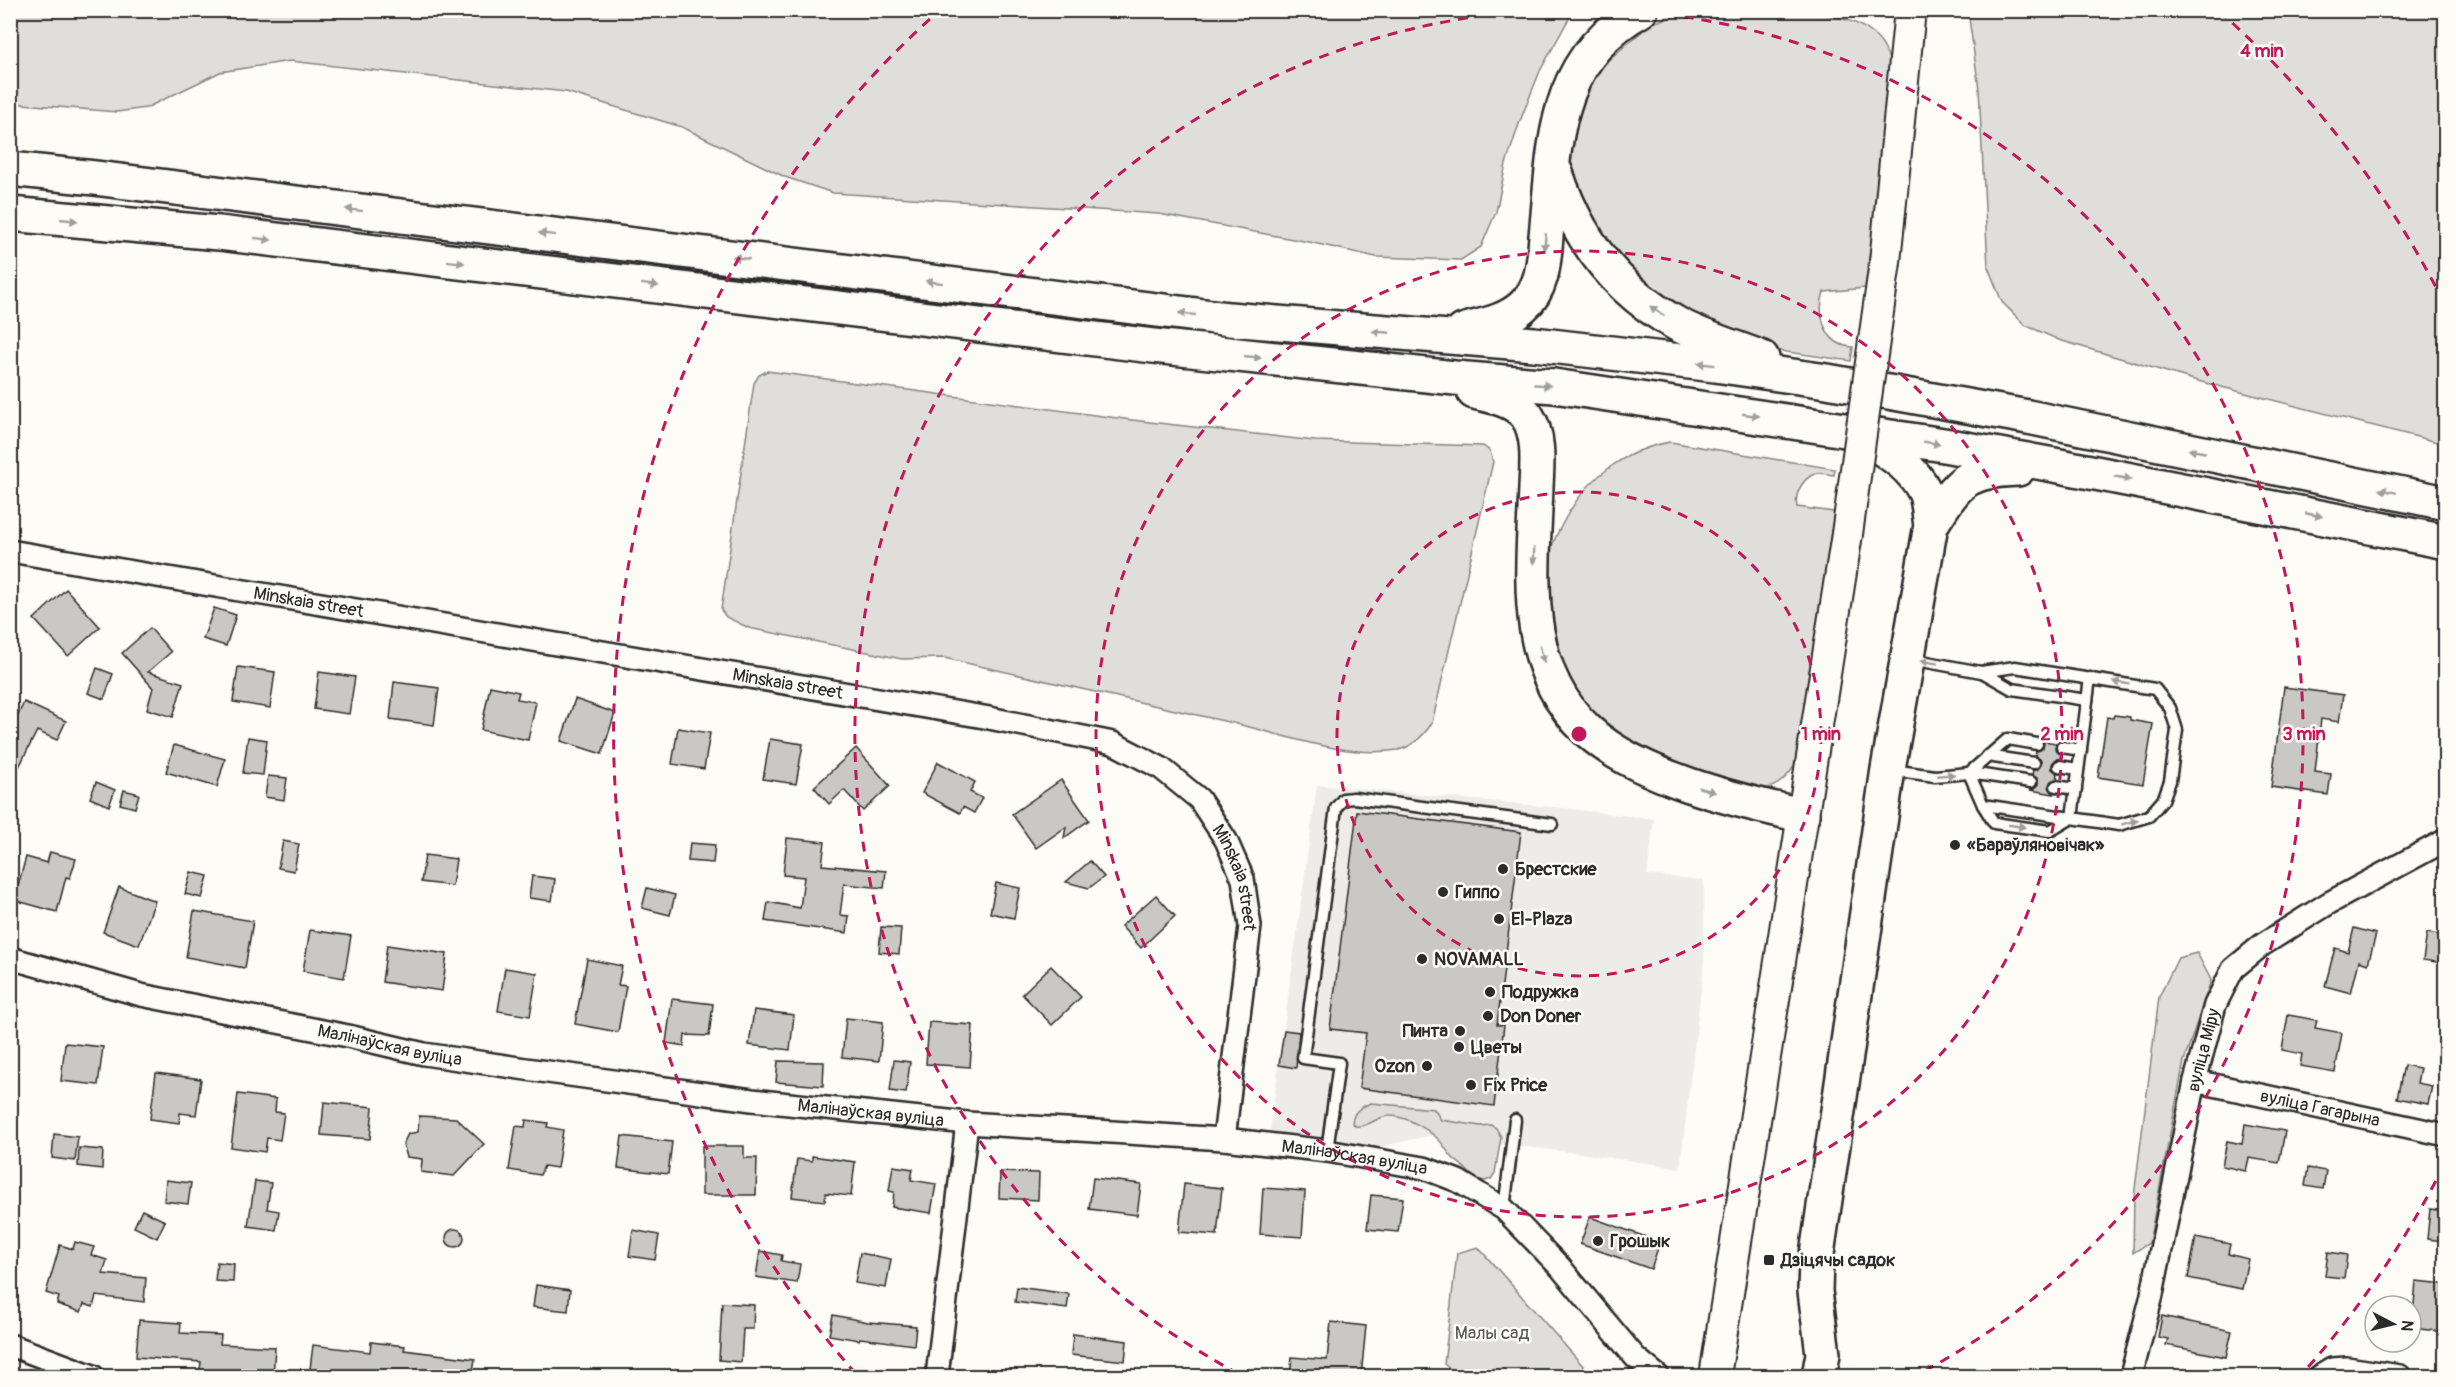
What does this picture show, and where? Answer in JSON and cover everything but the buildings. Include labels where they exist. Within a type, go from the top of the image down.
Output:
[{"type":"highway","points":[[1439,337],[1497,322],[1511,316],[1533,294],[1540,281],[1543,266],[1556,135],[1562,106],[1573,80],[1588,56],[1610,32],[1641,10]]},
{"type":"highway","points":[[1553,163],[1571,215],[1584,237],[1616,278],[1635,296],[1671,320],[1702,335],[1827,381]]},
{"type":"highway","points":[[10,169],[1228,319],[1534,344],[1715,364],[1827,381],[2028,417],[2445,503]]},
{"type":"highway","points":[[10,214],[219,233],[1142,345],[1554,386],[1853,430],[2065,467],[2445,542]]},
{"type":"highway","points":[[1400,372],[1497,398],[1516,406],[1528,417],[1537,454],[1534,555],[1536,627],[1542,658],[1555,687],[1572,713],[1589,731],[1606,744],[1674,778],[1729,797],[1802,815]]},
{"type":"highway","points":[[1819,1377],[1823,1354],[1815,1291],[1816,1261],[1888,769],[1930,525],[1926,494],[1914,475],[1901,461],[1853,430]]},
{"type":"highway","points":[[1930,525],[1947,499],[1973,474],[1989,470],[2065,467]]},
{"type":"main road","points":[[1715,1377],[1847,534],[1885,262],[1910,10]]},
{"type":"street","name":"Minskaia street","points":[[10,552],[984,717],[1113,743],[1161,768],[1199,799],[1226,840],[1243,879],[1250,926],[1224,1139]]},
{"type":"street","name":"вуліца Міру","points":[[2131,1377],[2151,1299],[2195,1081],[2215,1005],[2233,969],[2262,945],[2329,903],[2445,840]]},
{"type":"street","name":"Малінаўская вуліца","points":[[10,958],[141,995],[348,1036],[424,1054],[752,1100],[967,1123],[1224,1139],[1327,1151],[1424,1168],[1458,1181],[1504,1209],[1560,1268],[1635,1357],[1658,1377]]},
{"type":"street","name":"вуліца Гагарына","points":[[2195,1081],[2445,1135]]},
{"type":"street","points":[[937,1377],[967,1123]]},
{"type":"street","points":[[10,1345],[93,1377]]},
{"type":"street","points":[[2320,1377],[2332,1369],[2347,1368],[2400,1377]]},
{"type":"lane","points":[[1907,659],[1981,672],[2012,689],[2087,700]]},
{"type":"lane","points":[[1981,672],[2015,666],[2155,689],[2170,708],[2177,730],[2170,782],[2163,800],[2149,816],[2119,825],[1983,805]]},
{"type":"lane","points":[[2072,818],[2090,678]]},
{"type":"lane","points":[[1969,773],[2008,739],[2037,744]]},
{"type":"lane","points":[[2062,747],[2081,750]]},
{"type":"lane","points":[[1987,756],[2034,763]]},
{"type":"lane","points":[[2059,766],[2078,769]]},
{"type":"lane","points":[[1888,769],[1935,776],[1969,773],[2031,782]]},
{"type":"lane","points":[[1969,773],[1994,823],[2050,831],[2072,818]]},
{"type":"lane","points":[[2056,786],[2076,789]]},
{"type":"lane","points":[[1327,1151],[1339,1063],[1303,1058],[1336,808],[1343,799],[1354,798],[1552,824]]},
{"type":"lane","points":[[1504,1209],[1515,1120]]},
{"type":"shaded area","points":[[1317,785],[1654,819],[1647,875],[1704,880],[1704,963],[1680,1168],[1579,1153],[1428,1136],[1370,1149],[1269,1138]]},
{"type":"green space","points":[[1783,10],[1831,16],[1861,26],[1874,35],[1884,47],[1890,63],[1892,92],[1865,288],[1824,292],[1822,301],[1822,319],[1825,327],[1836,341],[1853,347],[1851,361],[1752,347],[1706,327],[1634,276],[1593,228],[1570,167],[1573,134],[1584,92],[1607,61],[1652,23],[1692,11]]},
{"type":"green space","points":[[10,11],[1573,11],[1540,71],[1520,121],[1506,164],[1496,212],[1481,247],[1461,260],[1376,257],[1159,214],[833,193],[785,177],[682,127],[566,92],[290,61],[220,72],[146,108],[117,112],[11,103]]},
{"type":"green space","points":[[1968,11],[2445,11],[2445,444],[2194,380],[2059,340],[2025,325],[2002,302],[1988,267],[1979,89]]},
{"type":"green space","points":[[767,371],[1132,420],[1315,441],[1483,446],[1490,451],[1493,462],[1432,723],[1418,740],[1398,750],[1377,752],[1337,748],[944,658],[902,659],[749,628],[726,617],[721,610],[754,383],[759,375]]},
{"type":"green space","points":[[1670,442],[1835,469],[1834,475],[1819,473],[1809,477],[1801,485],[1797,496],[1797,507],[1834,512],[1799,756],[1787,776],[1768,788],[1752,789],[1690,770],[1632,746],[1607,730],[1575,692],[1555,656],[1547,635],[1547,562],[1553,542],[1569,512],[1588,486],[1612,466],[1625,457]]},
{"type":"green space","points":[[2197,953],[2211,980],[2184,1061],[2149,1243],[2133,1253],[2134,1197],[2159,997],[2178,958]]},
{"type":"green space","points":[[1371,1103],[1434,1109],[1441,1120],[1481,1126],[1491,1125],[1496,1128],[1501,1137],[1495,1173],[1491,1179],[1485,1181],[1473,1178],[1434,1136],[1403,1118],[1390,1116],[1355,1126],[1352,1122],[1356,1112]]},
{"type":"green space","name":"Малы сад","points":[[1478,1247],[1592,1376],[1458,1376],[1444,1364],[1457,1253]]},
{"type":"place","name":"«Бараўляновічак»","points":[[1955,845]]},
{"type":"place","name":"Брестские","points":[[1503,869]]},
{"type":"place","name":"Гиппо","points":[[1443,892]]},
{"type":"place","name":"El-Plaza","points":[[1499,919]]},
{"type":"place","name":"NOVAMALL","points":[[1422,959]]},
{"type":"place","name":"Подружка","points":[[1490,992]]},
{"type":"place","name":"Don Doner","points":[[1488,1016]]},
{"type":"place","name":"Пинта","points":[[1460,1031]]},
{"type":"place","name":"Цветы","points":[[1459,1047]]},
{"type":"place","name":"Ozon","points":[[1427,1066]]},
{"type":"place","name":"Fix Price","points":[[1471,1085]]},
{"type":"place","name":"Грошык","points":[[1598,1241]]},
{"type":"place","name":"Дзіцячы садок","points":[[1769,1260]]}]
